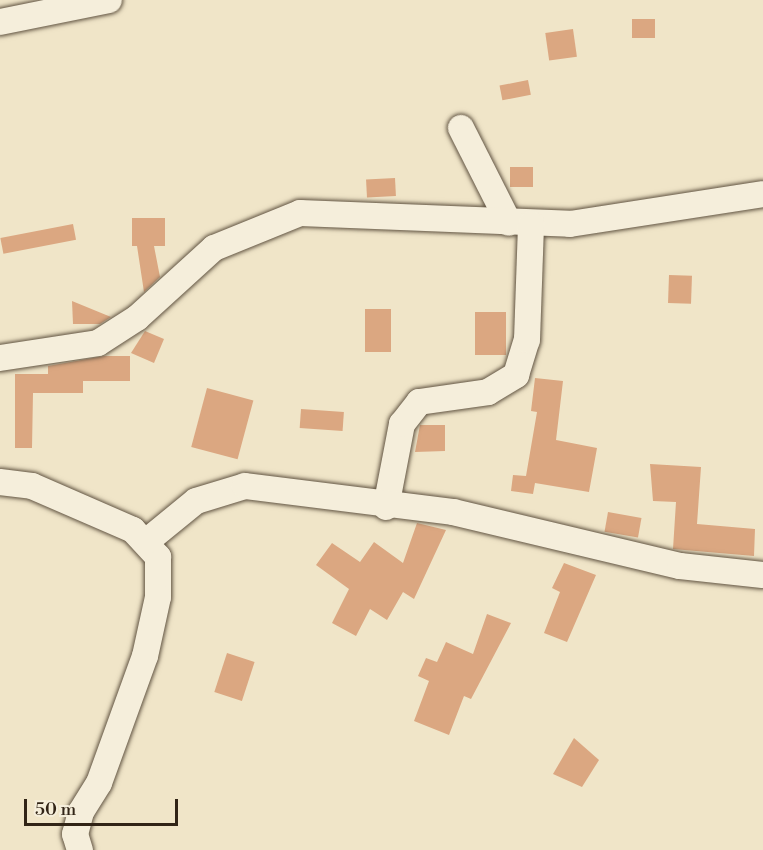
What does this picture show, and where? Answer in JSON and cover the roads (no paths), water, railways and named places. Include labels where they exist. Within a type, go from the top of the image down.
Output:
[{"type":"street","points":[[0,22],[108,0]]},
{"type":"street","points":[[386,507],[402,424],[419,402],[489,392],[516,375],[527,340],[520,223],[460,128]]},
{"type":"street","points":[[0,358],[98,343],[137,318],[214,248],[300,213],[570,224],[763,194]]},
{"type":"street","points":[[0,482],[32,486],[133,530],[147,541],[158,557],[152,628],[124,721],[81,812],[75,834],[80,850]]},
{"type":"street","points":[[147,541],[196,501],[231,486],[386,507],[453,512],[680,566],[763,574]]}]
